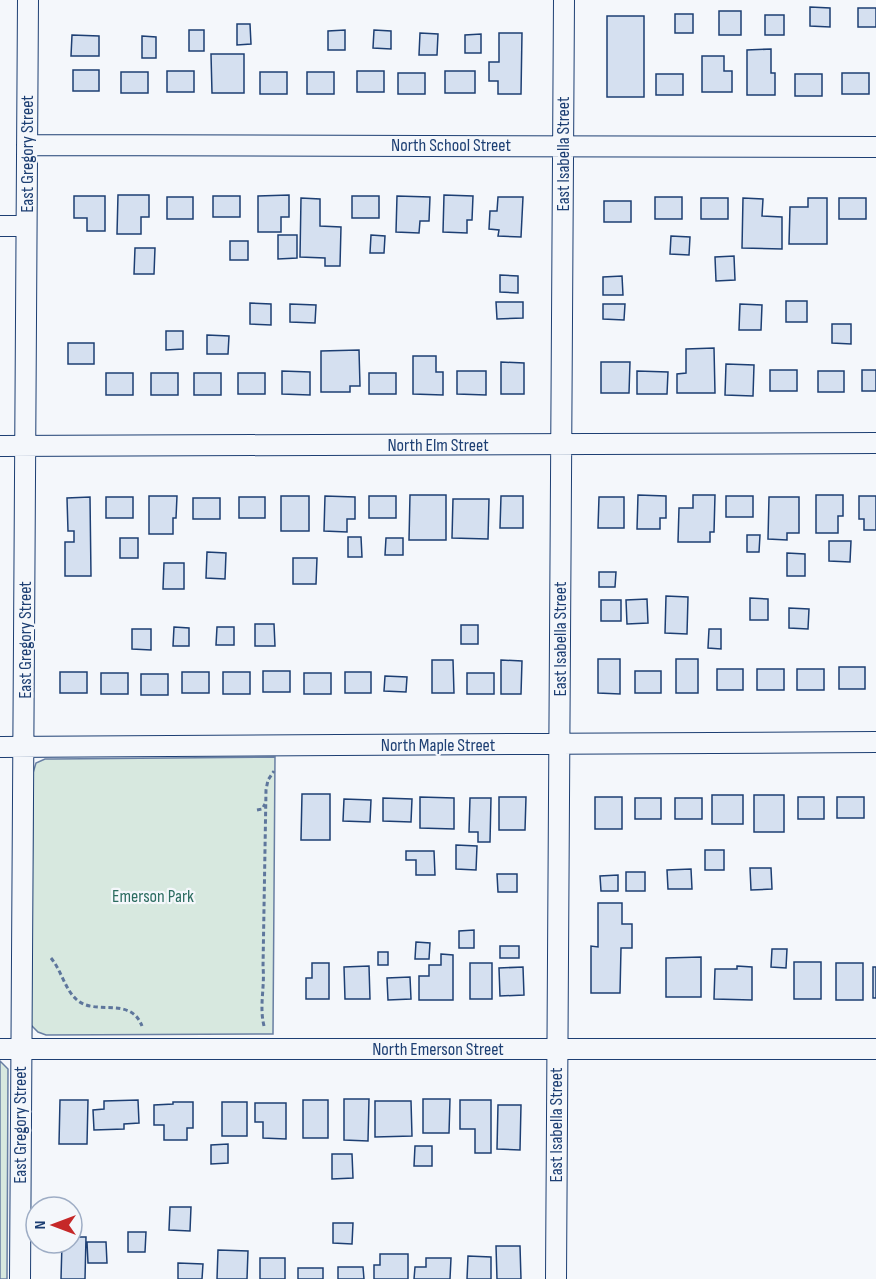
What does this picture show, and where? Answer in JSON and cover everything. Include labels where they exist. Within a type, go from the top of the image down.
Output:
[{"type":"street","name":"East Gregory Street","points":[[20,1279],[28,0]]},
{"type":"street","name":"East Isabella Street","points":[[556,1279],[564,0]]},
{"type":"street","name":"North School Street","points":[[27,145],[876,147]]},
{"type":"street","points":[[0,226],[26,226]]},
{"type":"street","name":"North Elm Street","points":[[0,446],[876,443]]},
{"type":"street","name":"North Maple Street","points":[[0,747],[876,742]]},
{"type":"street","name":"North Emerson Street","points":[[0,1049],[876,1049]]},
{"type":"path","points":[[264,1026],[261,1005],[264,984],[266,784],[274,771]]},
{"type":"path","points":[[257,810],[262,809],[266,802]]},
{"type":"path","points":[[51,958],[75,999],[85,1005],[134,1013],[142,1026]]},
{"type":"green space","name":"Emerson Park","points":[[275,757],[273,1034],[46,1035],[38,1032],[31,1025],[33,773],[36,763],[45,759]]},
{"type":"green space","points":[[0,1061],[8,1069],[7,1279],[0,1279]]},
{"type":"building","points":[[810,7],[830,8],[830,27],[810,26]]},
{"type":"building","points":[[858,8],[876,8],[876,27],[858,27]]},
{"type":"building","points":[[719,11],[741,11],[741,35],[719,35]]},
{"type":"building","points":[[675,14],[693,14],[693,33],[675,33]]},
{"type":"building","points":[[765,15],[784,15],[784,35],[765,35]]},
{"type":"building","points":[[607,16],[644,16],[644,97],[607,97]]},
{"type":"building","points":[[237,24],[250,24],[251,44],[237,45]]},
{"type":"building","points":[[189,30],[204,30],[204,51],[189,51]]},
{"type":"building","points":[[345,30],[345,50],[328,50],[328,31]]},
{"type":"building","points":[[374,30],[391,31],[391,49],[373,48]]},
{"type":"building","points":[[420,33],[438,34],[437,55],[419,55]]},
{"type":"building","points":[[499,33],[522,33],[521,94],[498,94],[498,81],[489,81],[489,62],[499,62]]},
{"type":"building","points":[[481,34],[481,53],[465,53],[465,35]]},
{"type":"building","points":[[72,35],[99,36],[99,56],[71,56]]},
{"type":"building","points":[[142,36],[156,37],[156,58],[142,58]]},
{"type":"building","points":[[771,49],[771,73],[775,73],[775,95],[747,95],[747,50]]},
{"type":"building","points":[[211,54],[244,54],[244,93],[212,93]]},
{"type":"building","points":[[702,56],[724,56],[724,71],[732,71],[732,92],[702,92]]},
{"type":"building","points":[[73,70],[99,70],[99,91],[73,91]]},
{"type":"building","points":[[167,71],[194,71],[194,92],[167,92]]},
{"type":"building","points":[[357,71],[384,71],[384,92],[357,92]]},
{"type":"building","points":[[445,71],[475,71],[475,93],[445,93]]},
{"type":"building","points":[[121,72],[148,72],[148,93],[121,93]]},
{"type":"building","points":[[260,72],[287,72],[287,94],[260,94]]},
{"type":"building","points":[[307,72],[334,72],[334,94],[307,94]]},
{"type":"building","points":[[398,73],[425,73],[425,94],[398,94]]},
{"type":"building","points":[[842,73],[869,73],[869,94],[842,94]]},
{"type":"building","points":[[656,74],[683,74],[683,95],[656,95]]},
{"type":"building","points":[[795,74],[822,74],[822,96],[795,96]]},
{"type":"building","points":[[118,195],[149,195],[149,217],[141,217],[141,234],[117,234]]},
{"type":"building","points":[[289,195],[289,217],[281,217],[281,232],[258,232],[258,196]]},
{"type":"building","points":[[444,195],[473,196],[472,220],[467,220],[467,233],[443,232]]},
{"type":"building","points":[[74,196],[105,196],[105,231],[87,231],[87,218],[74,218]]},
{"type":"building","points":[[213,196],[240,196],[240,217],[213,217]]},
{"type":"building","points":[[352,196],[379,196],[379,218],[352,218]]},
{"type":"building","points":[[397,196],[430,197],[429,221],[420,221],[419,233],[396,232]]},
{"type":"building","points":[[167,197],[193,197],[193,219],[167,219]]},
{"type":"building","points":[[498,197],[523,197],[521,237],[498,236],[499,230],[489,229],[490,211],[497,211]]},
{"type":"building","points":[[655,197],[682,197],[682,219],[655,219]]},
{"type":"building","points":[[301,198],[320,199],[320,226],[341,227],[340,266],[325,266],[325,258],[300,257]]},
{"type":"building","points":[[701,198],[728,198],[728,219],[701,219]]},
{"type":"building","points":[[743,198],[763,199],[762,216],[782,217],[782,249],[742,248]]},
{"type":"building","points":[[808,198],[827,198],[827,244],[789,244],[790,207],[808,207]]},
{"type":"building","points":[[839,198],[866,198],[866,219],[839,219]]},
{"type":"building","points":[[604,201],[631,201],[631,222],[604,222]]},
{"type":"building","points":[[278,235],[297,235],[297,258],[278,259]]},
{"type":"building","points":[[371,235],[385,236],[384,253],[370,253]]},
{"type":"building","points":[[671,236],[690,237],[689,255],[670,254]]},
{"type":"building","points":[[230,241],[248,241],[248,260],[230,260]]},
{"type":"building","points":[[135,248],[155,248],[154,274],[134,274]]},
{"type":"building","points":[[734,256],[735,280],[716,281],[715,257]]},
{"type":"building","points":[[500,275],[518,276],[518,293],[500,292]]},
{"type":"building","points":[[622,276],[623,295],[603,295],[603,277]]},
{"type":"building","points":[[786,301],[807,301],[807,322],[786,322]]},
{"type":"building","points":[[496,302],[523,302],[523,318],[497,319]]},
{"type":"building","points":[[250,303],[271,304],[271,325],[250,324]]},
{"type":"building","points":[[290,304],[316,305],[315,323],[290,322]]},
{"type":"building","points":[[603,304],[625,304],[624,320],[603,319]]},
{"type":"building","points":[[740,304],[762,305],[761,330],[739,330]]},
{"type":"building","points":[[832,324],[851,324],[851,344],[832,343]]},
{"type":"building","points":[[166,331],[183,331],[183,349],[166,350]]},
{"type":"building","points":[[207,335],[229,336],[228,354],[207,354]]},
{"type":"building","points":[[68,343],[94,343],[94,364],[68,364]]},
{"type":"building","points":[[714,348],[715,393],[677,393],[677,374],[686,373],[686,349]]},
{"type":"building","points":[[359,350],[360,386],[350,386],[350,392],[321,392],[321,351]]},
{"type":"building","points":[[413,356],[436,356],[436,372],[443,372],[443,395],[413,394]]},
{"type":"building","points":[[501,362],[524,363],[524,394],[501,394]]},
{"type":"building","points":[[601,362],[630,362],[629,393],[601,393]]},
{"type":"building","points":[[726,364],[754,365],[753,396],[725,395]]},
{"type":"building","points":[[770,370],[797,370],[797,391],[770,391]]},
{"type":"building","points":[[862,370],[876,370],[876,391],[862,391]]},
{"type":"building","points":[[282,371],[310,372],[310,395],[282,394]]},
{"type":"building","points":[[457,371],[486,371],[486,395],[457,394]]},
{"type":"building","points":[[637,371],[668,372],[667,394],[637,394]]},
{"type":"building","points":[[818,371],[844,371],[844,392],[818,392]]},
{"type":"building","points":[[106,373],[133,373],[133,395],[106,395]]},
{"type":"building","points":[[151,373],[178,373],[178,395],[151,395]]},
{"type":"building","points":[[194,373],[221,373],[221,395],[194,395]]},
{"type":"building","points":[[238,373],[265,373],[265,394],[238,394]]},
{"type":"building","points":[[369,373],[396,373],[396,394],[369,394]]},
{"type":"building","points":[[410,495],[446,495],[446,540],[409,540]]},
{"type":"building","points":[[638,495],[666,496],[666,518],[660,518],[660,529],[637,529]]},
{"type":"building","points":[[693,495],[715,495],[714,532],[710,532],[710,542],[678,542],[679,508],[693,508]]},
{"type":"building","points":[[816,495],[843,495],[843,516],[838,516],[838,533],[816,533]]},
{"type":"building","points":[[149,496],[177,496],[173,534],[149,534]]},
{"type":"building","points":[[281,496],[309,496],[309,531],[281,531]]},
{"type":"building","points":[[325,496],[355,497],[355,519],[347,519],[347,532],[324,531]]},
{"type":"building","points":[[369,496],[396,496],[396,518],[369,518]]},
{"type":"building","points":[[501,496],[523,496],[523,528],[500,528]]},
{"type":"building","points":[[726,496],[753,496],[753,517],[726,517]]},
{"type":"building","points":[[859,496],[876,496],[876,530],[864,530],[864,519],[859,519]]},
{"type":"building","points":[[90,497],[91,576],[65,576],[65,542],[74,542],[74,531],[68,531],[67,498]]},
{"type":"building","points":[[106,497],[133,497],[133,518],[106,518]]},
{"type":"building","points":[[239,497],[265,497],[265,518],[239,518]]},
{"type":"building","points":[[599,497],[624,497],[624,528],[598,528]]},
{"type":"building","points":[[769,497],[799,497],[799,533],[787,533],[787,540],[768,539]]},
{"type":"building","points":[[193,498],[220,498],[220,519],[193,519]]},
{"type":"building","points":[[453,499],[489,499],[488,539],[452,538]]},
{"type":"building","points":[[747,535],[760,535],[759,552],[747,552]]},
{"type":"building","points":[[348,537],[361,537],[362,557],[348,557]]},
{"type":"building","points":[[120,538],[138,538],[138,558],[120,558]]},
{"type":"building","points":[[386,538],[403,538],[403,555],[385,555]]},
{"type":"building","points":[[829,541],[851,541],[850,562],[829,561]]},
{"type":"building","points":[[207,552],[226,553],[225,579],[206,578]]},
{"type":"building","points":[[787,553],[805,554],[805,576],[787,576]]},
{"type":"building","points":[[293,558],[317,558],[316,584],[293,584]]},
{"type":"building","points":[[164,563],[184,563],[184,589],[163,589]]},
{"type":"building","points":[[599,572],[616,572],[615,587],[599,587]]},
{"type":"building","points":[[666,596],[688,597],[687,634],[665,633]]},
{"type":"building","points":[[750,598],[768,599],[768,620],[750,620]]},
{"type":"building","points":[[647,599],[648,623],[627,624],[626,600]]},
{"type":"building","points":[[601,600],[621,600],[621,621],[601,621]]},
{"type":"building","points":[[789,608],[809,609],[808,629],[789,628]]},
{"type":"building","points":[[255,624],[274,624],[275,646],[255,646]]},
{"type":"building","points":[[461,625],[478,625],[478,644],[461,644]]},
{"type":"building","points":[[174,627],[189,628],[189,646],[173,646]]},
{"type":"building","points":[[217,627],[234,627],[234,645],[216,645]]},
{"type":"building","points":[[132,629],[151,629],[151,650],[132,649]]},
{"type":"building","points":[[709,629],[721,629],[721,649],[708,648]]},
{"type":"building","points":[[598,659],[620,659],[620,694],[598,693]]},
{"type":"building","points":[[676,659],[698,659],[698,693],[676,693]]},
{"type":"building","points":[[432,660],[453,660],[454,693],[432,693]]},
{"type":"building","points":[[501,660],[522,661],[521,694],[501,694]]},
{"type":"building","points":[[839,667],[865,667],[865,689],[839,689]]},
{"type":"building","points":[[717,669],[743,669],[743,690],[717,690]]},
{"type":"building","points":[[757,669],[784,669],[784,690],[757,690]]},
{"type":"building","points":[[797,669],[824,669],[824,690],[797,690]]},
{"type":"building","points":[[263,671],[290,671],[290,692],[263,692]]},
{"type":"building","points":[[635,671],[661,671],[661,693],[635,693]]},
{"type":"building","points":[[60,672],[87,672],[87,693],[60,693]]},
{"type":"building","points":[[182,672],[209,672],[209,693],[182,693]]},
{"type":"building","points":[[223,672],[250,672],[250,694],[223,694]]},
{"type":"building","points":[[345,672],[371,672],[371,693],[345,693]]},
{"type":"building","points":[[101,673],[128,673],[128,694],[101,694]]},
{"type":"building","points":[[304,673],[331,673],[331,694],[304,694]]},
{"type":"building","points":[[467,673],[494,673],[494,694],[467,694]]},
{"type":"building","points":[[141,674],[168,674],[168,695],[141,695]]},
{"type":"building","points":[[385,676],[407,677],[406,692],[384,691]]},
{"type":"building","points":[[302,794],[330,794],[330,840],[301,840]]},
{"type":"building","points":[[712,795],[743,795],[743,824],[712,824]]},
{"type":"building","points":[[754,795],[784,795],[784,832],[754,832]]},
{"type":"building","points":[[420,797],[454,798],[454,829],[420,828]]},
{"type":"building","points":[[499,797],[526,797],[525,830],[499,830]]},
{"type":"building","points":[[595,797],[622,797],[622,829],[595,829]]},
{"type":"building","points":[[798,797],[824,797],[824,819],[798,819]]},
{"type":"building","points":[[837,797],[864,797],[864,818],[837,818]]},
{"type":"building","points":[[383,798],[412,799],[411,822],[383,821]]},
{"type":"building","points":[[470,798],[491,798],[490,842],[478,842],[478,832],[469,832]]},
{"type":"building","points":[[635,798],[661,798],[661,819],[635,819]]},
{"type":"building","points":[[675,798],[702,798],[702,819],[675,819]]},
{"type":"building","points":[[344,799],[371,800],[370,822],[343,821]]},
{"type":"building","points":[[456,845],[477,846],[476,870],[456,869]]},
{"type":"building","points":[[705,850],[724,850],[724,870],[705,870]]},
{"type":"building","points":[[406,851],[434,851],[435,875],[416,875],[416,860],[406,860]]},
{"type":"building","points":[[750,868],[771,868],[772,889],[751,890]]},
{"type":"building","points":[[691,869],[692,889],[668,889],[667,870]]},
{"type":"building","points":[[626,872],[645,872],[645,891],[626,891]]},
{"type":"building","points":[[497,874],[517,874],[517,892],[498,892]]},
{"type":"building","points":[[618,875],[618,891],[601,891],[600,876]]},
{"type":"building","points":[[598,903],[622,903],[622,924],[632,924],[632,948],[621,948],[620,993],[591,993],[591,946],[598,947]]},
{"type":"building","points":[[474,930],[474,948],[459,948],[459,931]]},
{"type":"building","points":[[416,942],[430,943],[429,959],[415,959]]},
{"type":"building","points":[[500,946],[519,946],[519,958],[500,958]]},
{"type":"building","points":[[772,949],[787,949],[786,968],[771,967]]},
{"type":"building","points":[[378,952],[388,952],[388,965],[378,965]]},
{"type":"building","points":[[441,954],[453,955],[453,1000],[419,1000],[419,976],[429,976],[429,965],[441,965]]},
{"type":"building","points":[[701,957],[701,997],[666,997],[666,958]]},
{"type":"building","points":[[794,962],[821,962],[821,999],[794,999]]},
{"type":"building","points":[[312,963],[329,963],[329,999],[306,999],[306,978],[312,978]]},
{"type":"building","points":[[470,963],[492,963],[492,999],[470,999]]},
{"type":"building","points":[[836,963],[863,963],[863,1000],[836,1000]]},
{"type":"building","points":[[369,966],[370,999],[345,999],[344,967]]},
{"type":"building","points":[[737,966],[752,967],[752,1000],[714,999],[715,969],[737,969]]},
{"type":"building","points":[[523,967],[524,995],[500,996],[499,968]]},
{"type":"building","points":[[873,967],[876,967],[876,998],[873,998]]},
{"type":"building","points":[[410,977],[411,999],[388,1000],[387,978]]},
{"type":"building","points":[[344,1099],[369,1099],[368,1141],[344,1140]]},
{"type":"building","points":[[423,1099],[450,1099],[449,1133],[423,1133]]},
{"type":"building","points":[[60,1100],[88,1100],[87,1144],[59,1144]]},
{"type":"building","points":[[138,1100],[139,1123],[124,1124],[124,1129],[94,1130],[93,1110],[104,1109],[104,1101]]},
{"type":"building","points":[[303,1100],[328,1100],[328,1138],[303,1138]]},
{"type":"building","points":[[460,1100],[491,1100],[491,1153],[475,1153],[475,1129],[460,1129]]},
{"type":"building","points":[[375,1101],[411,1101],[412,1136],[375,1137]]},
{"type":"building","points":[[173,1102],[193,1102],[193,1128],[187,1128],[187,1140],[164,1140],[164,1125],[154,1125],[154,1105],[173,1104]]},
{"type":"building","points":[[222,1102],[247,1102],[247,1136],[222,1136]]},
{"type":"building","points":[[255,1103],[286,1103],[286,1139],[263,1138],[263,1122],[255,1122]]},
{"type":"building","points":[[498,1105],[521,1105],[520,1150],[497,1149]]},
{"type":"building","points":[[228,1144],[228,1163],[211,1164],[211,1145]]},
{"type":"building","points":[[415,1146],[432,1146],[432,1166],[414,1166]]},
{"type":"building","points":[[332,1154],[352,1154],[353,1178],[332,1179]]},
{"type":"building","points":[[170,1207],[191,1207],[190,1231],[169,1230]]},
{"type":"building","points":[[333,1223],[353,1223],[352,1244],[333,1243]]},
{"type":"building","points":[[128,1232],[146,1232],[145,1252],[128,1252]]},
{"type":"building","points":[[84,1237],[86,1237],[85,1279],[61,1279],[62,1255],[84,1255]]},
{"type":"building","points":[[87,1242],[106,1242],[107,1263],[88,1263]]},
{"type":"building","points":[[496,1246],[520,1246],[521,1279],[497,1279]]},
{"type":"building","points":[[218,1250],[248,1251],[247,1279],[217,1279]]},
{"type":"building","points":[[380,1254],[408,1254],[408,1279],[374,1279],[374,1265],[380,1265]]},
{"type":"building","points":[[468,1256],[491,1257],[491,1279],[467,1279]]},
{"type":"building","points":[[260,1258],[285,1258],[285,1279],[260,1279]]},
{"type":"building","points":[[426,1258],[451,1258],[450,1279],[414,1279],[415,1267],[426,1267]]},
{"type":"building","points":[[178,1263],[203,1264],[202,1279],[178,1279]]},
{"type":"building","points":[[338,1267],[363,1267],[364,1279],[338,1279]]},
{"type":"building","points":[[298,1268],[323,1268],[323,1279],[298,1279]]}]
